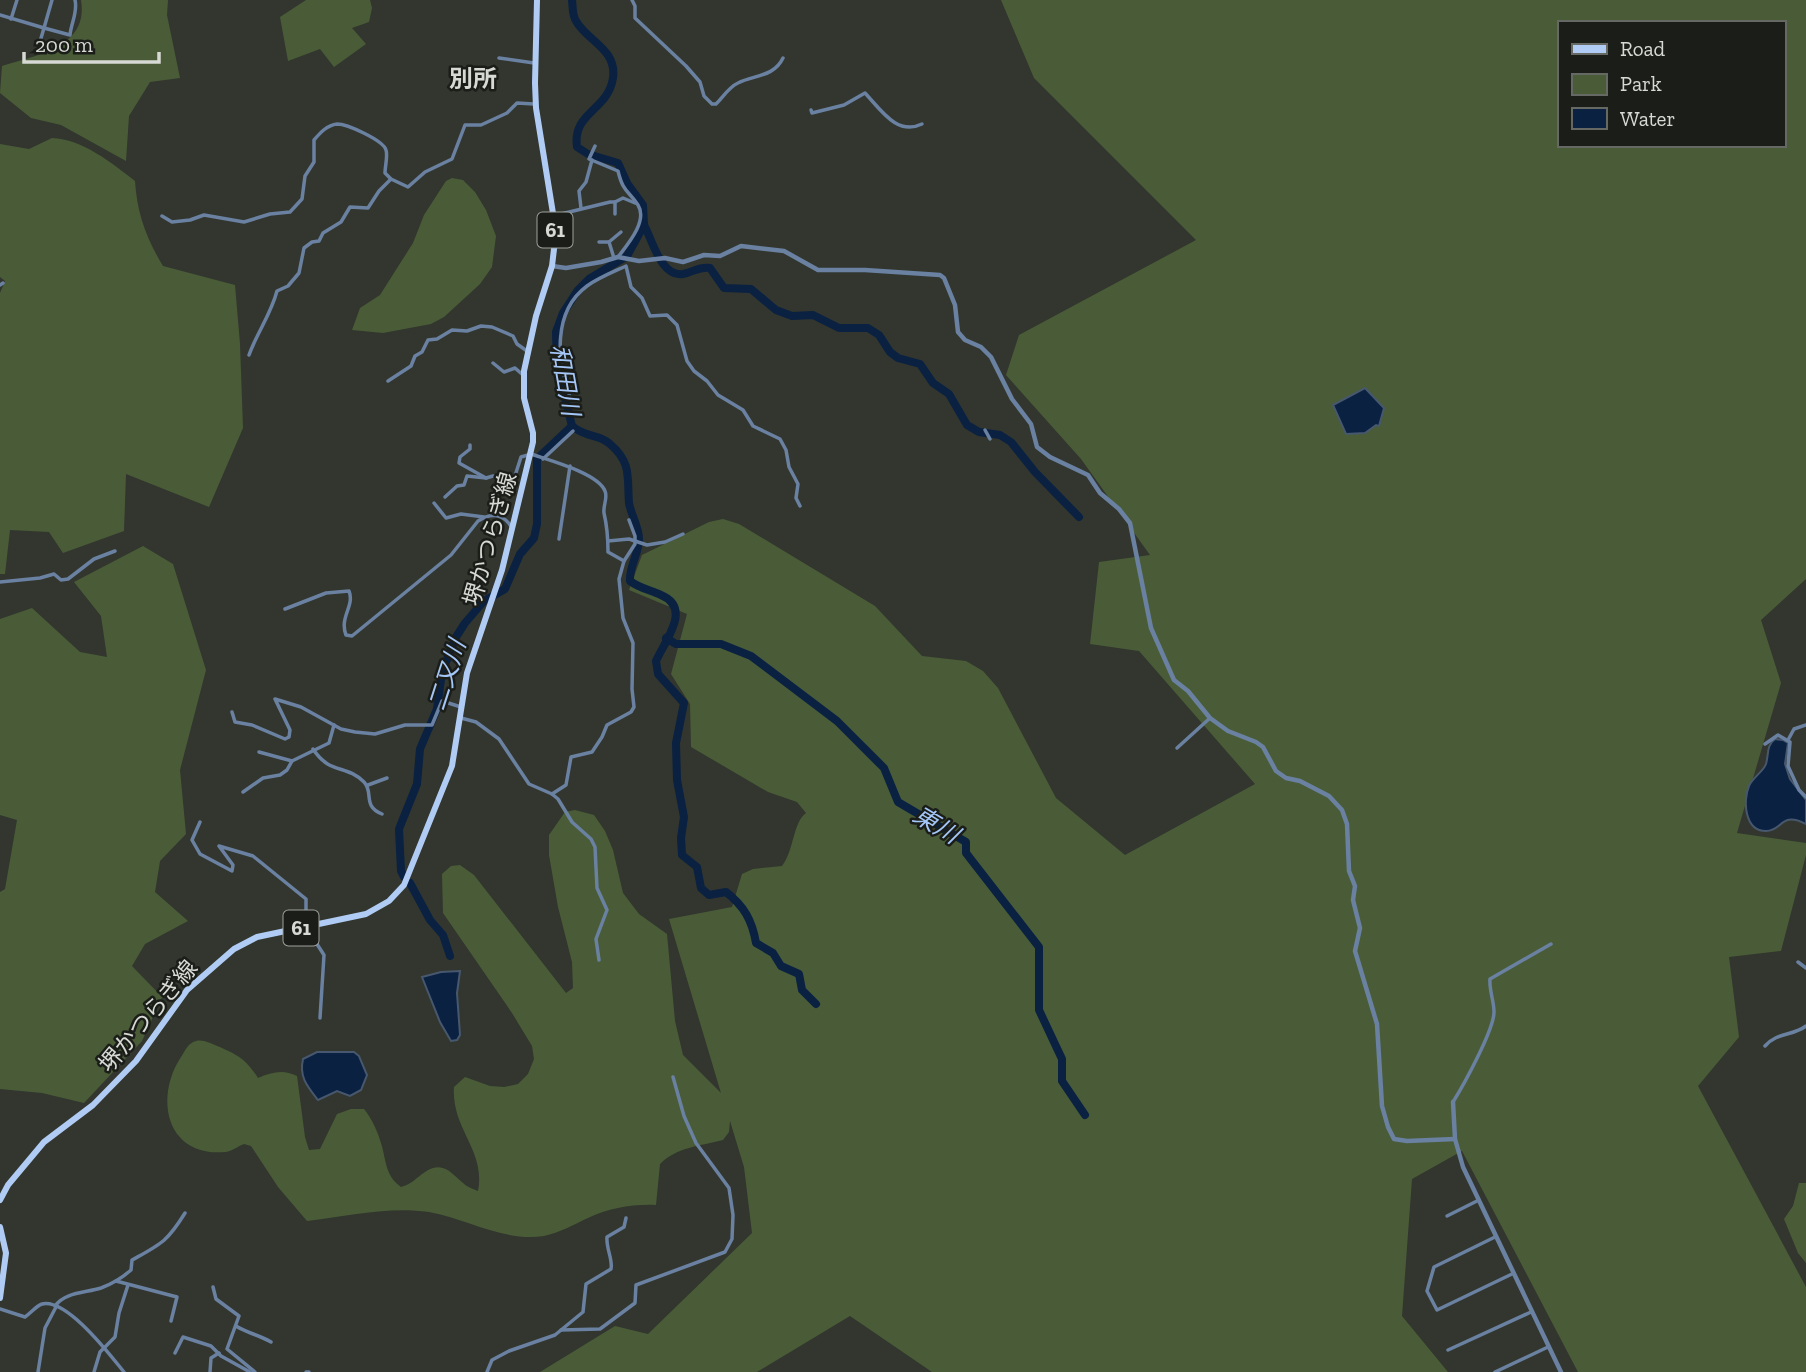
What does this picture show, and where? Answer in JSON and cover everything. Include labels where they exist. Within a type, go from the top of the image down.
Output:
[{"type":"main road","name":"堺かつらぎ線","points":[[0,1200],[8,1185],[44,1142],[93,1105],[136,1061],[187,990],[234,949],[257,937],[366,914],[389,901],[404,885],[452,766],[467,673],[513,530],[531,454],[533,433],[526,411],[524,375],[555,249],[553,216],[536,104],[537,0]]},
{"type":"main road","points":[[0,1227],[6,1253],[0,1298]]},
{"type":"street","points":[[11,19],[17,0]]},
{"type":"street","points":[[39,46],[52,0]]},
{"type":"street","points":[[0,15],[70,36],[76,12],[75,0]]},
{"type":"street","points":[[632,0],[635,5],[635,18],[700,82],[704,96],[712,104],[716,104],[738,83],[778,67],[783,58]]},
{"type":"street","points":[[499,58],[535,64]]},
{"type":"street","points":[[811,110],[812,113],[844,104],[865,93],[896,125],[905,127],[922,124]]},
{"type":"street","points":[[162,216],[172,222],[204,215],[244,222],[270,214],[290,212],[302,199],[305,176],[314,162],[314,140],[326,128],[338,124],[362,131],[385,147],[385,173],[404,186],[411,186],[425,172],[452,159],[463,127],[481,125],[507,113],[517,103],[536,104]]},
{"type":"street","points":[[595,146],[589,159],[618,171],[623,189],[640,209],[640,219],[630,241],[618,257]]},
{"type":"street","points":[[581,208],[579,189],[586,182],[592,159]]},
{"type":"street","points":[[249,355],[257,333],[271,312],[277,291],[288,286],[299,273],[304,248],[321,240],[323,233],[341,222],[350,207],[364,209],[372,206],[376,195],[391,179]]},
{"type":"street","points":[[553,216],[623,198],[636,203]]},
{"type":"street","points":[[615,202],[615,214]]},
{"type":"street","points":[[598,242],[610,242],[621,232]]},
{"type":"street","points":[[610,242],[618,257]]},
{"type":"street","points":[[552,266],[566,268],[618,257],[631,260],[665,258],[683,262],[704,255],[720,256],[741,246],[784,251],[818,270],[865,270],[940,275],[944,278],[955,305],[958,331],[965,340],[981,347],[991,357],[1012,398],[1031,424],[1037,447],[1050,457],[1088,475],[1100,494],[1119,509],[1130,523],[1151,628],[1159,652],[1174,680],[1188,691],[1210,718],[1228,731],[1262,747],[1276,771],[1329,796],[1342,810],[1347,824],[1349,871],[1355,886],[1353,900],[1360,928],[1355,951],[1377,1024],[1382,1106],[1388,1127],[1394,1139],[1455,1139]]},
{"type":"street","points":[[570,397],[563,377],[561,325],[585,288],[626,266],[631,260]]},
{"type":"street","points":[[626,266],[631,287],[642,298],[650,316],[667,315],[677,325],[687,361],[694,371],[707,381],[718,395],[743,410],[753,426],[779,439],[786,450],[789,467],[798,484],[796,498],[800,506]]},
{"type":"street","points":[[388,381],[411,366],[415,356],[422,352],[428,340],[437,339],[452,330],[467,331],[481,326],[492,327],[513,336],[517,344],[528,352]]},
{"type":"street","points":[[493,363],[505,372],[515,369],[524,375]]},
{"type":"street","points":[[985,430],[990,439]]},
{"type":"street","points":[[544,458],[573,431]]},
{"type":"street","points":[[470,445],[470,449],[460,457],[459,463],[486,478]]},
{"type":"street","points":[[445,497],[457,486],[464,485],[467,476],[493,476],[513,482],[521,457],[531,454],[570,466],[596,481],[604,490],[608,552],[624,561]]},
{"type":"street","points":[[559,539],[570,466]]},
{"type":"street","points":[[434,503],[446,518],[461,514],[484,517],[500,515],[513,530]]},
{"type":"street","points":[[285,609],[326,593],[349,591],[352,598],[343,626],[346,635],[352,636],[451,555],[484,517]]},
{"type":"street","points":[[552,794],[566,785],[571,757],[592,752],[607,725],[631,712],[634,707],[633,643],[623,618],[620,579],[624,561],[635,541],[629,520]]},
{"type":"street","points":[[608,541],[626,539],[647,545],[665,542],[683,534]]},
{"type":"street","points":[[0,582],[54,574],[61,580],[68,579],[94,559],[115,551]]},
{"type":"street","points":[[232,712],[235,722],[252,725],[285,739],[289,737],[290,730],[275,699],[301,707],[334,725],[355,732],[375,734],[405,725],[432,725],[442,701],[461,707]]},
{"type":"street","points":[[459,717],[489,729],[499,739],[529,784],[558,799],[572,822],[591,839],[595,847],[597,888],[607,910],[596,939],[599,960]]},
{"type":"street","points":[[1177,748],[1210,718]]},
{"type":"street","points":[[243,792],[259,780],[280,775],[292,761],[329,743],[334,725]]},
{"type":"street","points":[[1788,740],[1794,729],[1806,725]]},
{"type":"street","points":[[1765,744],[1778,736],[1788,740],[1791,747],[1788,766],[1799,790],[1806,797]]},
{"type":"street","points":[[313,749],[327,765],[345,770],[363,780],[368,785],[370,804],[382,814]]},
{"type":"street","points":[[259,752],[292,761]]},
{"type":"street","points":[[368,785],[387,778]]},
{"type":"street","points":[[200,822],[192,840],[200,854],[232,871],[233,865],[219,846],[253,856],[306,899],[306,927],[324,955],[320,1018]]},
{"type":"street","points":[[1551,944],[1490,979],[1494,1011],[1492,1022],[1468,1077],[1453,1102],[1455,1139],[1463,1167],[1561,1372]]},
{"type":"street","points":[[1798,962],[1806,968]]},
{"type":"street","points":[[1765,1045],[1786,1032],[1797,1032],[1806,1026]]},
{"type":"street","points":[[561,1331],[600,1329],[635,1303],[636,1285],[725,1252],[729,1246],[733,1215],[729,1188],[696,1143],[684,1116],[673,1077]]},
{"type":"street","points":[[1447,1216],[1479,1200]]},
{"type":"street","points":[[38,1372],[45,1328],[55,1306],[64,1297],[101,1288],[116,1281],[131,1270],[132,1260],[164,1242],[185,1213]]},
{"type":"street","points":[[488,1372],[492,1360],[509,1351],[546,1340],[583,1312],[586,1284],[611,1269],[606,1246],[607,1237],[624,1227],[626,1218]]},
{"type":"street","points":[[1495,1237],[1434,1267],[1427,1291],[1437,1310],[1512,1274]]},
{"type":"street","points":[[116,1281],[177,1297],[171,1321]]},
{"type":"street","points":[[94,1372],[99,1354],[115,1338],[119,1312],[128,1284]]},
{"type":"street","points":[[213,1287],[216,1299],[239,1316],[227,1349],[253,1372]]},
{"type":"street","points":[[0,1309],[25,1317],[39,1305],[45,1303],[55,1306],[81,1322],[124,1372]]},
{"type":"street","points":[[1448,1350],[1531,1312]]},
{"type":"street","points":[[236,1326],[271,1342]]},
{"type":"street","points":[[175,1353],[183,1337],[211,1346],[253,1372]]},
{"type":"street","points":[[1495,1372],[1548,1347]]},
{"type":"street","points":[[210,1372],[211,1358],[219,1353]]},
{"type":"green space","points":[[81,0],[168,0],[167,15],[180,78],[150,82],[129,116],[126,161],[61,125],[31,118],[0,93],[2,66],[44,53],[68,39],[77,29],[81,16]]},
{"type":"green space","points":[[306,0],[370,0],[372,8],[369,22],[352,28],[366,44],[334,67],[320,49],[288,61],[280,17]]},
{"type":"green space","points":[[1001,0],[1806,0],[1806,579],[1761,620],[1781,683],[1737,833],[1806,843],[1806,855],[1781,951],[1729,957],[1739,1037],[1698,1086],[1806,1287],[1806,1372],[1578,1372],[1462,1151],[1412,1179],[1402,1316],[1448,1372],[932,1372],[850,1316],[757,1372],[540,1372],[615,1326],[648,1334],[752,1233],[744,1167],[730,1121],[729,1132],[723,1140],[681,1151],[660,1164],[656,1205],[613,1209],[555,1233],[529,1237],[500,1233],[443,1215],[414,1210],[368,1212],[307,1221],[278,1187],[251,1146],[244,1144],[225,1152],[205,1151],[189,1145],[178,1135],[171,1122],[168,1090],[173,1073],[187,1048],[193,1042],[202,1041],[238,1057],[247,1063],[258,1078],[278,1072],[297,1076],[309,1150],[320,1149],[337,1114],[351,1109],[364,1109],[378,1134],[389,1172],[401,1187],[437,1167],[446,1169],[466,1186],[478,1191],[477,1163],[454,1102],[454,1087],[465,1077],[490,1086],[518,1084],[528,1074],[534,1059],[532,1046],[512,1013],[443,913],[442,874],[451,866],[460,865],[474,875],[566,993],[573,988],[572,962],[558,907],[549,855],[549,835],[565,812],[575,810],[594,815],[613,850],[623,893],[639,914],[667,934],[675,1021],[683,1055],[721,1093],[669,919],[732,907],[742,874],[753,869],[782,866],[798,823],[806,813],[797,802],[768,792],[691,747],[690,704],[671,674],[687,614],[629,590],[642,555],[709,522],[723,519],[739,524],[875,606],[922,656],[966,661],[983,671],[998,688],[1056,798],[1125,855],[1255,784],[1139,651],[1090,644],[1099,562],[1150,555],[1081,459],[1006,375],[1019,335],[1196,240],[1034,78]]},
{"type":"green space","points":[[52,138],[85,147],[135,181],[143,225],[163,266],[235,285],[243,428],[209,507],[126,474],[124,531],[63,553],[49,532],[10,530],[5,574],[0,574],[0,293],[5,281],[0,277],[0,144],[29,149]]},
{"type":"green space","points":[[452,178],[463,180],[475,192],[486,210],[496,236],[492,267],[480,284],[444,317],[431,324],[383,333],[352,330],[360,308],[380,295],[413,243],[424,215],[446,181]]},
{"type":"green space","points":[[143,546],[173,564],[206,670],[180,770],[186,834],[160,861],[155,892],[188,921],[145,944],[132,966],[162,997],[142,1041],[84,1103],[42,1093],[0,1089],[0,892],[5,889],[17,820],[0,815],[0,619],[32,608],[80,652],[107,657],[101,616],[74,582]]},
{"type":"green space","points":[[1799,1183],[1806,1183],[1806,1263],[1798,1253],[1784,1219],[1793,1206]]},
{"type":"water","points":[[1365,388],[1384,408],[1379,426],[1376,425],[1365,433],[1346,434],[1333,405]]},
{"type":"water","points":[[1775,739],[1788,743],[1785,764],[1790,779],[1806,800],[1806,824],[1791,820],[1766,831],[1759,830],[1749,820],[1746,799],[1749,786],[1765,767],[1769,747]]},
{"type":"water","points":[[460,971],[457,993],[460,1035],[457,1040],[451,1041],[440,1022],[422,977]]},
{"type":"water","points":[[317,1052],[354,1052],[359,1056],[367,1075],[361,1090],[350,1096],[337,1091],[318,1100],[303,1076],[303,1059]]},
{"type":"waterway","name":"和田川","points":[[572,0],[576,21],[606,52],[613,68],[610,89],[580,126],[577,147],[588,154],[618,163],[627,183],[643,205],[644,225],[627,256],[589,279],[563,313],[556,332],[557,366],[572,426],[606,441],[617,451],[625,464],[629,503],[639,539],[630,581],[661,595],[675,608],[674,625],[656,661],[658,674],[684,703],[676,743],[677,780],[684,817],[682,855],[697,867],[701,888],[709,895],[726,892],[738,903],[749,920],[756,943],[773,953],[781,966],[799,974],[802,990],[816,1004]]},
{"type":"waterway","points":[[644,225],[663,264],[675,274],[710,268],[724,288],[751,289],[776,310],[792,316],[813,315],[839,328],[868,328],[879,335],[890,352],[898,358],[920,364],[933,383],[949,394],[967,425],[979,432],[1000,435],[1011,442],[1035,472],[1079,517]]},
{"type":"waterway","name":"二又川","points":[[404,877],[401,871],[399,829],[417,784],[420,749],[437,709],[442,672],[456,637],[465,623],[484,601],[505,589],[520,554],[534,538],[537,524],[537,459],[572,426]]},
{"type":"waterway","name":"東川","points":[[666,638],[676,644],[721,644],[751,656],[837,721],[884,768],[898,802],[966,842],[966,853],[1039,947],[1039,1010],[1062,1059],[1062,1081],[1085,1115]]},
{"type":"waterway","name":"二又川","points":[[410,883],[430,920],[443,935],[450,956]]},
{"type":"district","name":"別所","points":[[473,79]]}]
